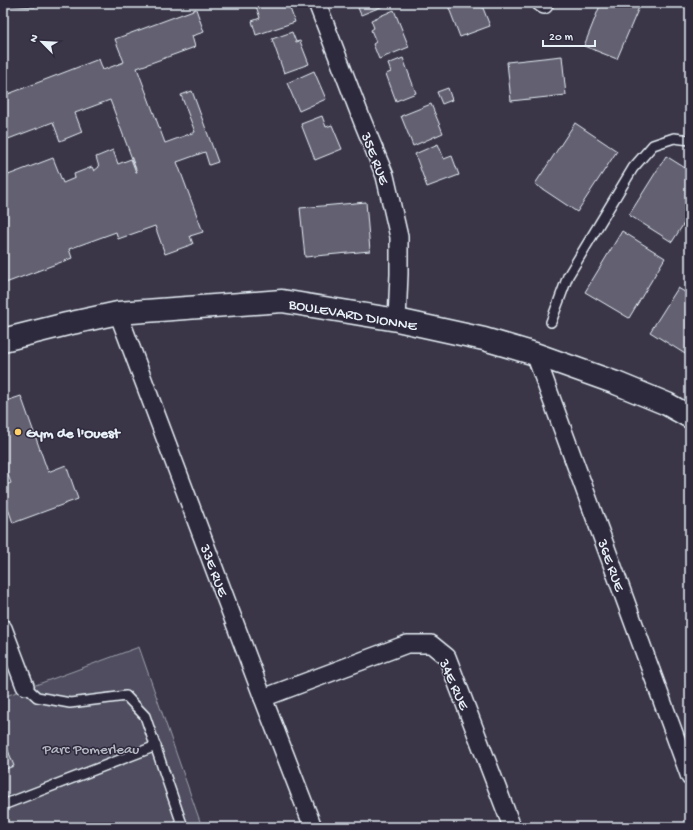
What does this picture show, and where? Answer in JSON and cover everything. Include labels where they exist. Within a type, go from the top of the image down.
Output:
[{"type":"main road","name":"BOULEVARD DIONNE","points":[[3,340],[118,313],[282,301],[397,320],[484,339],[534,354],[616,383],[667,404],[690,417]]},
{"type":"street","name":"35E RUE","points":[[317,3],[385,176],[399,237],[397,320]]},
{"type":"street","name":"33E RUE","points":[[118,313],[262,698],[312,827]]},
{"type":"street","name":"36E RUE","points":[[534,354],[690,777]]},
{"type":"street","points":[[3,628],[25,686]]},
{"type":"street","name":"34E RUE","points":[[262,698],[407,644],[431,644],[447,657],[512,827]]},
{"type":"lane","points":[[551,322],[568,276],[633,168],[652,145],[674,138],[690,140]]},
{"type":"lane","points":[[25,686],[37,697],[70,703],[126,696],[145,716],[182,827]]},
{"type":"lane","points":[[3,805],[156,746]]},
{"type":"green space","name":"Parc Pomerleau","points":[[139,647],[202,827],[3,827],[3,697]]},
{"type":"building","points":[[3,3],[36,3],[35,7],[3,5]]},
{"type":"building","points":[[255,3],[288,3],[295,22],[256,35],[252,21],[260,18]]},
{"type":"building","points":[[356,3],[387,3],[388,4],[361,15]]},
{"type":"building","points":[[447,3],[481,3],[490,26],[460,37]]},
{"type":"building","points":[[601,3],[635,3],[640,5],[617,59],[584,46]]},
{"type":"building","points":[[196,9],[204,32],[192,36],[195,47],[137,68],[165,143],[195,132],[181,95],[192,91],[218,162],[209,165],[205,152],[177,162],[203,232],[190,236],[193,244],[165,254],[155,226],[118,239],[116,232],[69,249],[72,258],[3,284],[3,177],[53,158],[63,183],[75,178],[74,174],[92,167],[94,171],[99,167],[96,157],[113,150],[118,164],[131,159],[137,172],[110,100],[75,113],[82,132],[60,141],[53,122],[3,141],[3,96],[99,59],[103,70],[124,62],[115,39]]},
{"type":"building","points":[[394,10],[409,47],[379,59],[373,44],[376,42],[371,30],[374,28],[371,20]]},
{"type":"building","points":[[292,32],[296,42],[300,41],[309,64],[284,73],[272,39]]},
{"type":"building","points":[[562,56],[566,95],[511,101],[507,62]]},
{"type":"building","points":[[403,58],[416,93],[396,101],[386,74],[391,72],[388,64]]},
{"type":"building","points":[[314,71],[326,99],[299,111],[287,83]]},
{"type":"building","points":[[448,88],[452,100],[442,104],[437,92]]},
{"type":"building","points":[[431,104],[443,133],[413,146],[401,116]]},
{"type":"building","points":[[322,116],[326,127],[332,125],[342,149],[315,160],[301,124]]},
{"type":"building","points":[[575,123],[617,151],[577,212],[535,184]]},
{"type":"building","points":[[438,144],[444,159],[452,156],[459,175],[427,187],[415,154]]},
{"type":"building","points":[[666,156],[690,171],[690,214],[672,242],[629,215]]},
{"type":"building","points":[[366,202],[370,251],[305,257],[300,208]]},
{"type":"building","points":[[622,231],[665,258],[629,318],[585,292]]},
{"type":"building","points":[[678,288],[690,295],[690,357],[650,332]]},
{"type":"building","name":"Gym de l'Ouest","points":[[21,396],[48,472],[66,465],[78,499],[13,523],[3,494],[3,486],[11,483],[3,462],[3,402]]},
{"type":"building","points":[[3,737],[14,766],[3,770]]},
{"type":"place","name":"Gym de l'Ouest","points":[[18,432]]}]
